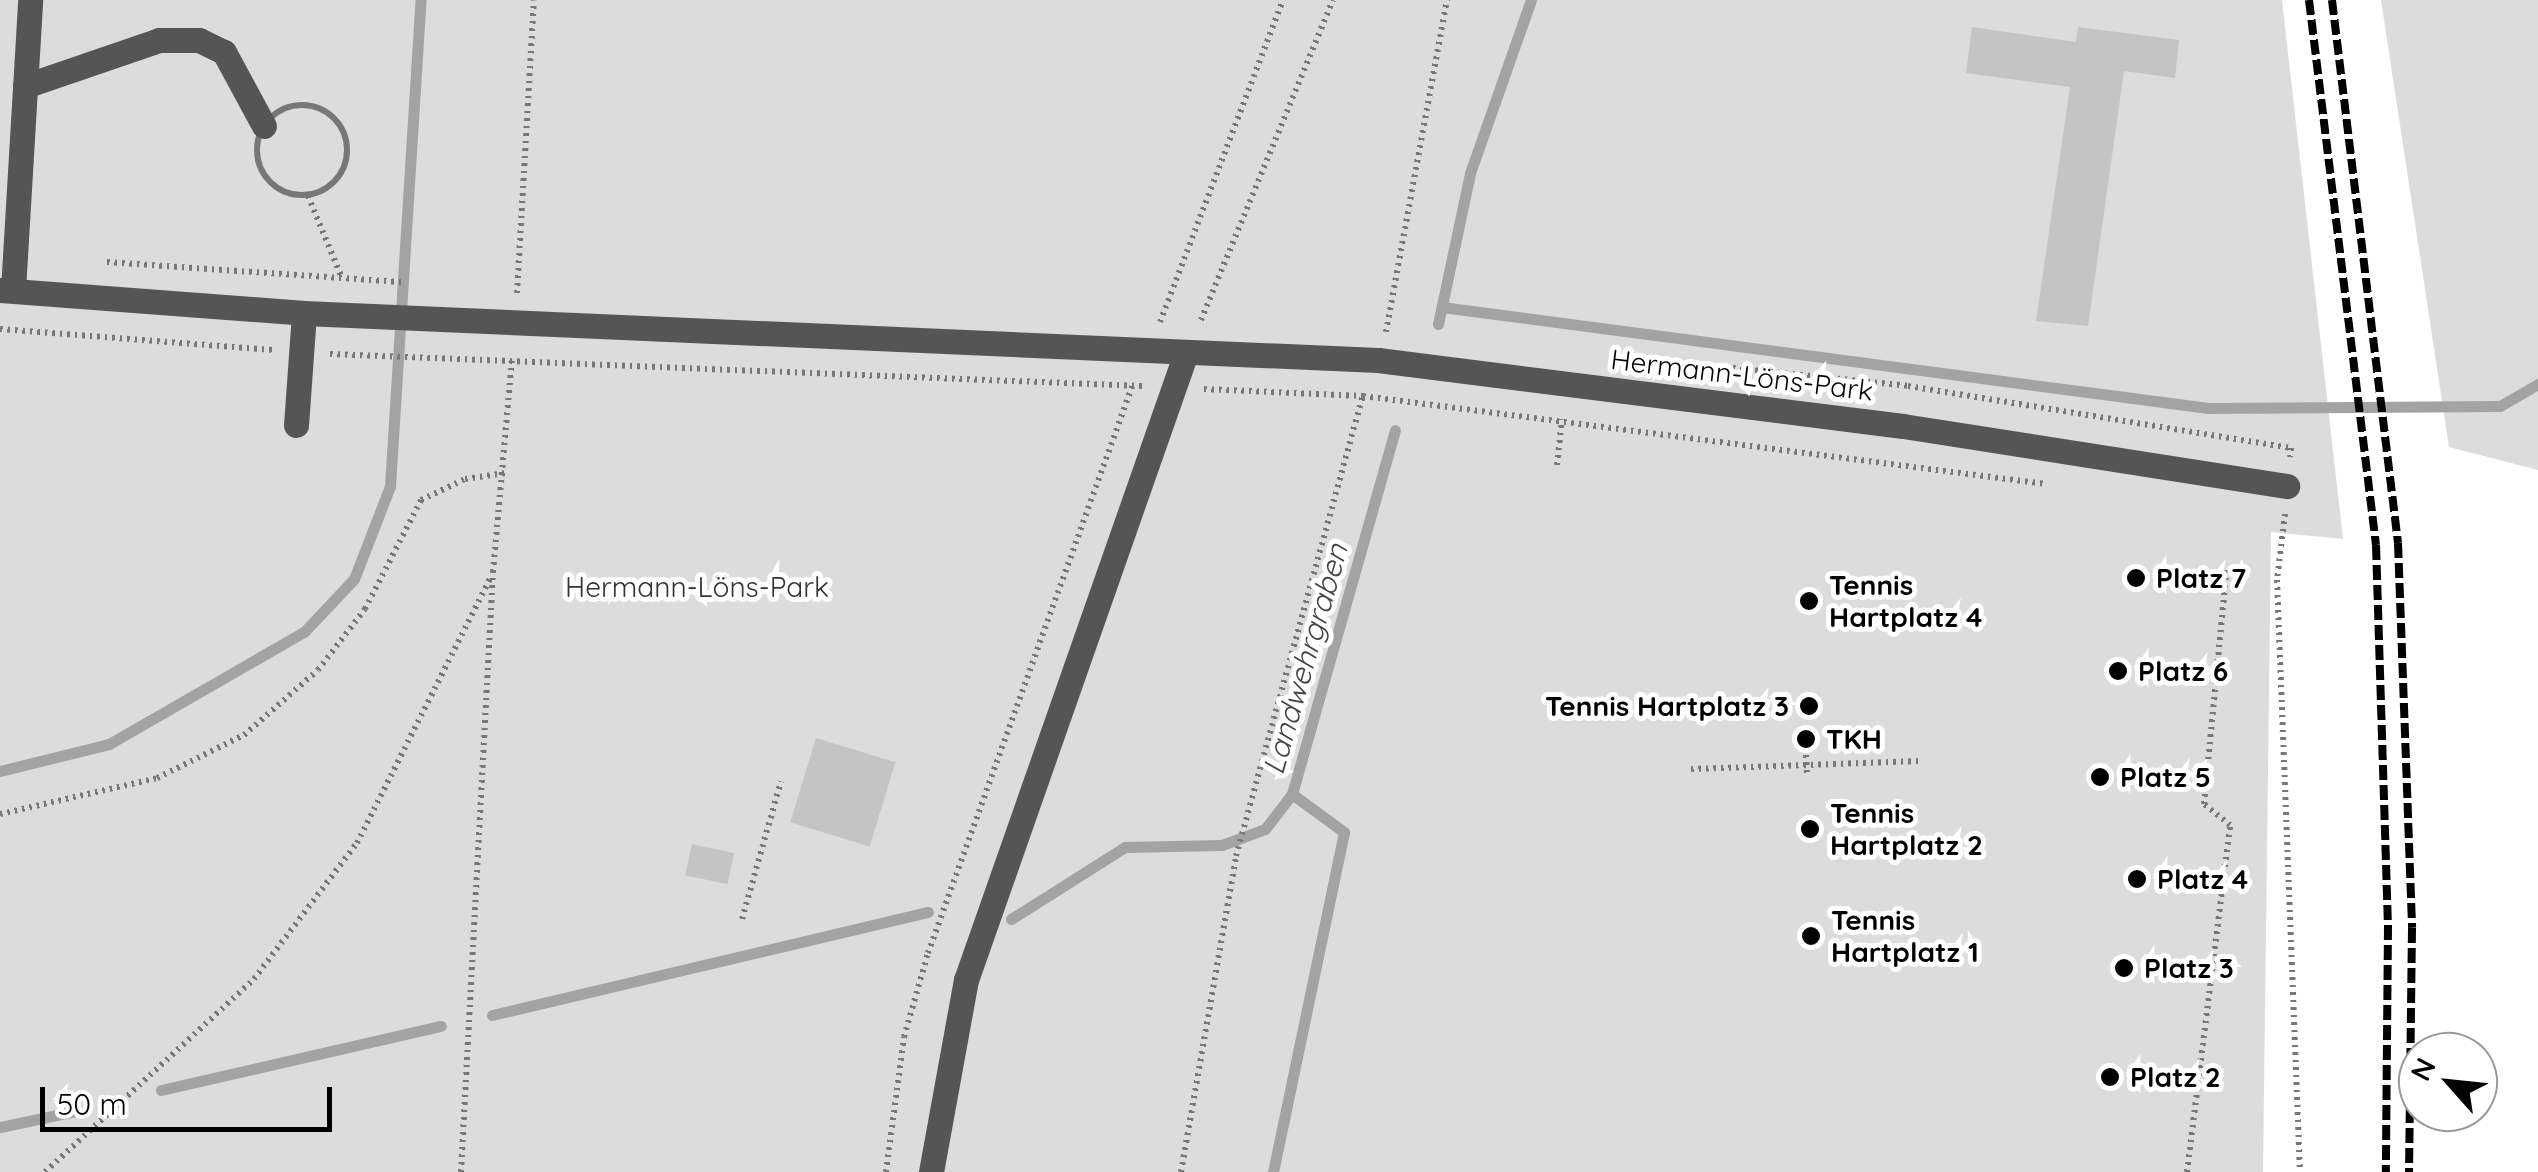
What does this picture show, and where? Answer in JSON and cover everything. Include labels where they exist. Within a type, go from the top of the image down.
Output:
[{"type":"street","points":[[6,290],[30,0]]},
{"type":"street","points":[[25,86],[159,40],[199,40],[224,52],[264,126]]},
{"type":"street","name":"Hermann-Löns-Park","points":[[6,290],[304,313],[1146,353],[1378,360],[1902,426],[2287,486]]},
{"type":"street","points":[[296,425],[304,313]]},
{"type":"street","points":[[931,1172],[966,980],[1186,353]]},
{"type":"path","points":[[462,1172],[492,572],[506,473],[534,0]]},
{"type":"path","points":[[886,1172],[904,1037],[928,953],[1132,386],[1283,0]]},
{"type":"path","points":[[1186,353],[1334,0]]},
{"type":"path","points":[[1181,1172],[1236,856],[1363,396],[1378,360],[1447,0]]},
{"type":"path","points":[[308,196],[344,170],[340,125],[300,105],[264,126],[257,154],[268,180],[308,196],[342,278]]},
{"type":"path","points":[[90,261],[387,280]]},
{"type":"path","points":[[0,329],[301,352],[512,363],[1363,396],[2050,485]]},
{"type":"path","points":[[1558,464],[1562,419]]},
{"type":"path","points":[[0,814],[157,778],[244,735],[318,670],[366,609],[421,500],[465,479],[506,473]]},
{"type":"path","points":[[2265,514],[2285,517],[2278,580],[2300,1172]]},
{"type":"path","points":[[2186,1172],[2230,826],[2204,804],[2228,565]]},
{"type":"path","points":[[45,1172],[254,979],[346,858],[492,572]]},
{"type":"path","points":[[1806,759],[1807,774]]},
{"type":"path","points":[[1691,769],[1806,759],[1919,760]]},
{"type":"path","points":[[742,919],[781,781]]},
{"type":"green space","name":"Hermann-Löns-Park","points":[[0,0],[2282,0],[2343,539],[2271,532],[2263,1172],[0,1172]]},
{"type":"green space","points":[[2381,0],[2538,0],[2538,470],[2449,447]]},
{"type":"building","points":[[1972,27],[2076,42],[2078,27],[2179,40],[2175,78],[2124,71],[2088,326],[2036,321],[2070,87],[1966,73]]},
{"type":"building","points":[[816,738],[895,762],[870,846],[790,822]]},
{"type":"building","points":[[692,844],[734,853],[727,884],[685,875]]},
{"type":"waterway","points":[[0,771],[109,744],[304,632],[354,579],[390,486],[421,0]]},
{"type":"waterway","name":"Landwehrgraben","points":[[1438,324],[1470,173],[1531,0]]},
{"type":"waterway","points":[[1442,307],[2208,408],[2500,406],[2538,384]]},
{"type":"waterway","name":"Landwehrgraben","points":[[1273,1172],[1344,832],[1292,794],[1395,430]]},
{"type":"waterway","points":[[1011,919],[1125,847],[1222,845],[1265,829],[1292,794]]},
{"type":"waterway","points":[[492,1015],[928,912]]},
{"type":"waterway","points":[[161,1090],[441,1026]]},
{"type":"waterway","points":[[0,1127],[76,1111]]},
{"type":"railway","points":[[2309,0],[2376,545],[2388,925],[2386,1172]]},
{"type":"railway","points":[[2332,0],[2398,543],[2412,928],[2409,1172]]},
{"type":"place","name":"Platz 7","points":[[2136,578]]},
{"type":"place","name":"Tennis Hartplatz 4","points":[[1809,601]]},
{"type":"place","name":"Platz 6","points":[[2118,671]]},
{"type":"place","name":"Tennis Hartplatz 3","points":[[1809,706]]},
{"type":"place","name":"TKH","points":[[1806,739]]},
{"type":"place","name":"Platz 5","points":[[2100,777]]},
{"type":"place","name":"Tennis Hartplatz 2","points":[[1810,829]]},
{"type":"place","name":"Platz 4","points":[[2137,879]]},
{"type":"place","name":"Tennis Hartplatz 1","points":[[1811,936]]},
{"type":"place","name":"Platz 3","points":[[2124,968]]},
{"type":"place","name":"Platz 2","points":[[2110,1077]]}]
